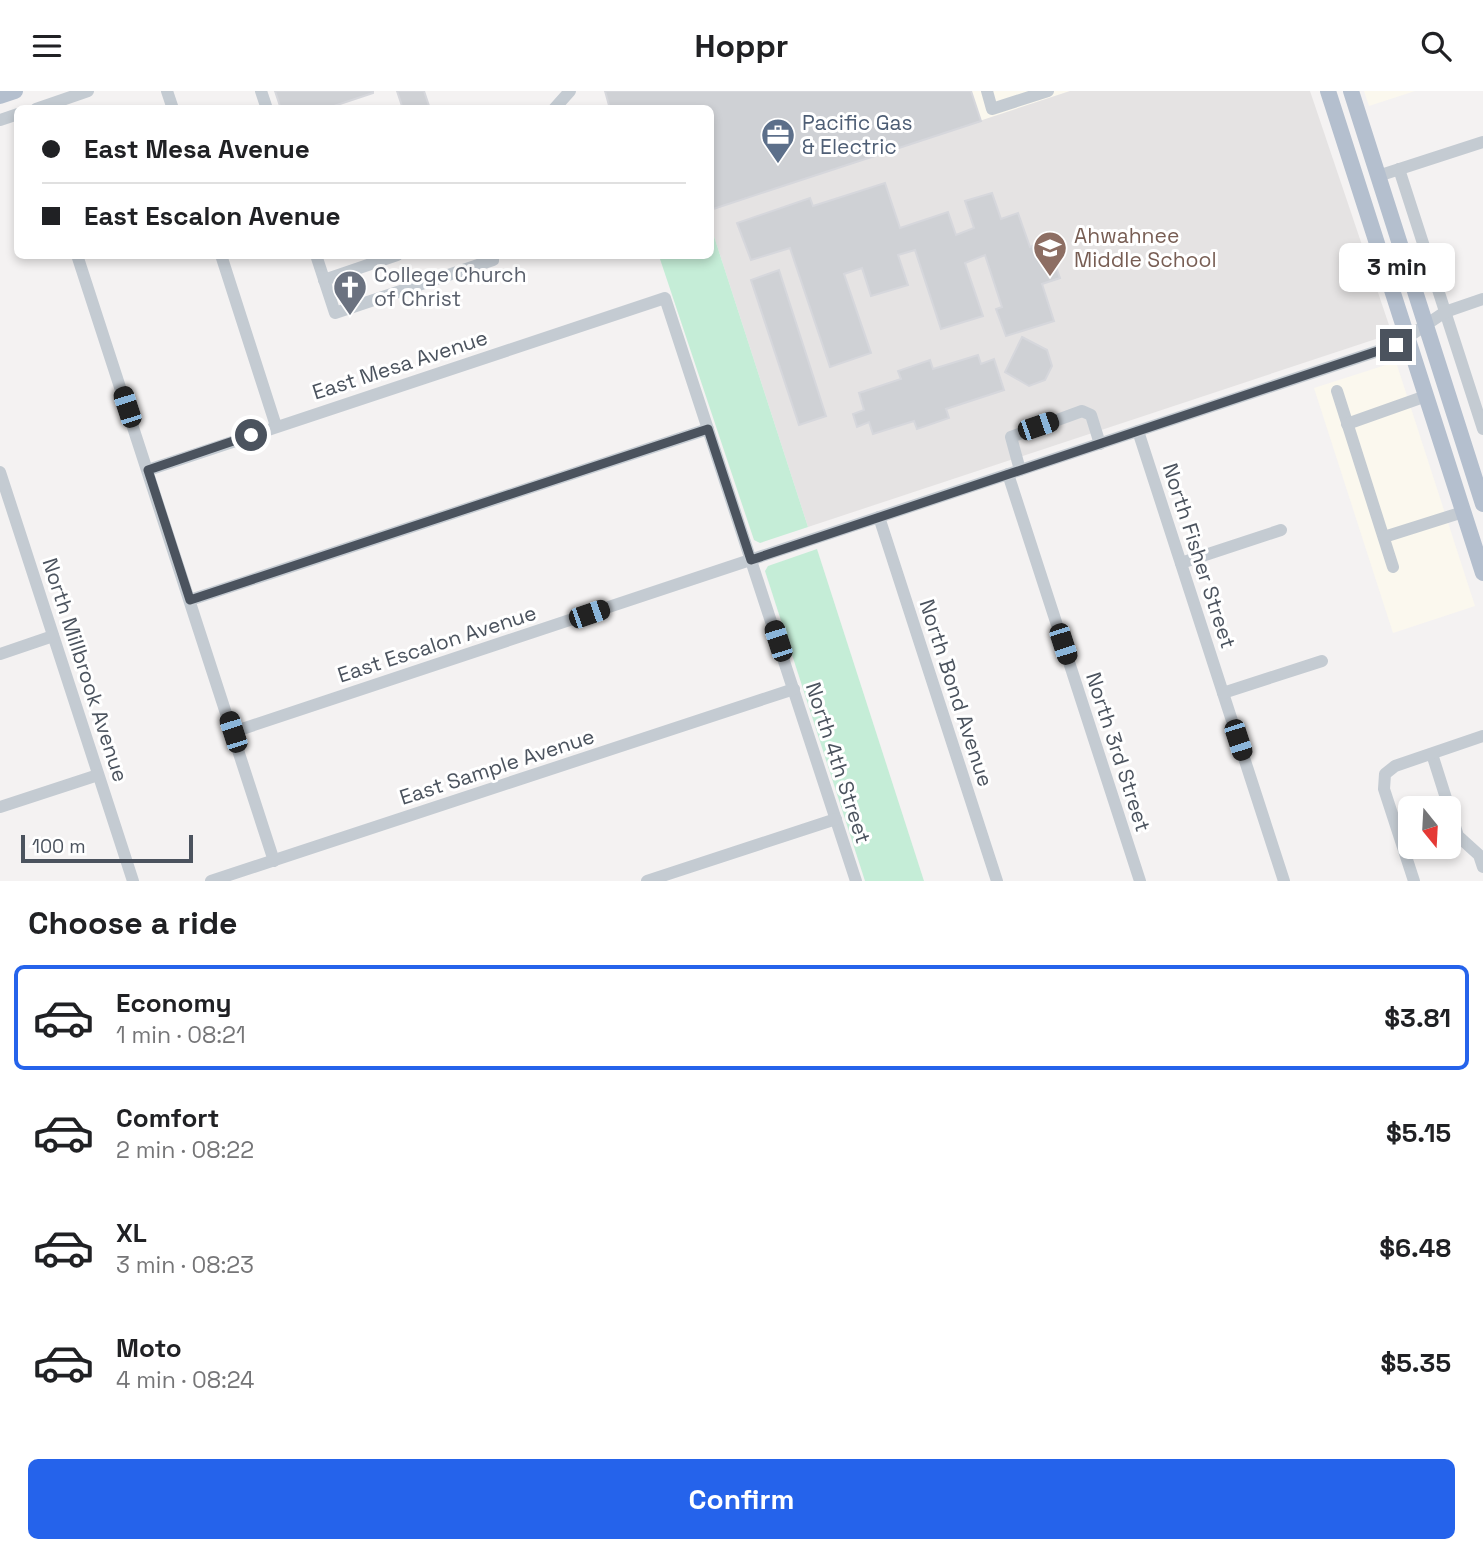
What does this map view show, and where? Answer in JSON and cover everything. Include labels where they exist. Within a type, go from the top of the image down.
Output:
[{"type":"main road","points":[[0,96],[15,91]]},
{"type":"main road","points":[[1328,91],[1483,573]]},
{"type":"main road","points":[[1351,91],[1483,504]]},
{"type":"street","points":[[48,105],[88,91]]},
{"type":"street","points":[[558,105],[570,91]]},
{"type":"street","points":[[987,91],[992,109],[1048,91]]},
{"type":"street","points":[[1378,176],[1483,142]]},
{"type":"street","points":[[1399,169],[1483,429]]},
{"type":"street","points":[[78,259],[274,861]]},
{"type":"street","points":[[222,259],[276,426]]},
{"type":"street","points":[[317,259],[335,313],[493,259]]},
{"type":"street","points":[[324,280],[385,259]]},
{"type":"street","name":"East Mesa Avenue","points":[[148,470],[665,298]]},
{"type":"street","name":"North 4th Street","points":[[665,298],[856,881]]},
{"type":"street","name":"East Escalon Avenue","points":[[233,732],[1396,345],[1445,311],[1483,299]]},
{"type":"street","points":[[1337,391],[1393,567]]},
{"type":"street","points":[[1347,424],[1426,396]]},
{"type":"street","name":"North 3rd Street","points":[[1100,444],[1091,415],[1082,411],[1011,437],[1014,472],[1140,881]]},
{"type":"street","points":[[190,600],[708,429]]},
{"type":"street","name":"North Fisher Street","points":[[1138,431],[1284,881]]},
{"type":"street","name":"North Millbrook Avenue","points":[[0,472],[4,495],[54,636],[133,881]]},
{"type":"street","points":[[1384,537],[1463,512]]},
{"type":"street","name":"North Bond Avenue","points":[[880,517],[997,881]]},
{"type":"street","points":[[1181,563],[1281,530]]},
{"type":"street","points":[[0,654],[54,636]]},
{"type":"street","points":[[1223,693],[1322,661]]},
{"type":"street","name":"East Sample Avenue","points":[[211,881],[794,689]]},
{"type":"street","points":[[1414,881],[1384,789],[1385,774],[1395,767],[1483,736]]},
{"type":"street","points":[[1432,754],[1458,836],[1479,855],[1483,867]]},
{"type":"street","points":[[0,807],[99,775]]},
{"type":"street","points":[[647,881],[836,818]]},
{"type":"shaded area","points":[[971,91],[1070,91],[981,121]]},
{"type":"shaded area","name":"Ahwahnee Middle School","points":[[1070,91],[1310,91],[1390,328],[1385,336],[808,527],[714,236],[714,209]]},
{"type":"shaded area","points":[[1364,91],[1415,91],[1369,106]]},
{"type":"shaded area","points":[[1392,363],[1397,365],[1475,606],[1393,633],[1314,388]]},
{"type":"green space","points":[[714,236],[808,527],[760,543],[754,540],[660,259],[714,259]]},
{"type":"green space","points":[[817,549],[924,881],[865,881],[765,571],[768,566]]},
{"type":"building","points":[[275,91],[373,91],[337,105],[280,105]]},
{"type":"building","points":[[397,91],[424,91],[429,105],[402,105]]},
{"type":"building","name":"Pacific Gas & Electric","points":[[605,91],[971,91],[981,121],[714,209],[714,105],[609,105]]},
{"type":"building","points":[[885,183],[900,228],[948,212],[956,235],[974,228],[965,201],[992,193],[1001,219],[1018,213],[1030,247],[1047,241],[1060,278],[1042,284],[1054,321],[1006,336],[996,309],[1002,307],[985,255],[965,263],[983,316],[941,329],[915,250],[898,255],[908,285],[871,296],[862,268],[844,274],[871,353],[830,367],[790,248],[751,260],[737,223],[810,198],[813,206]]},
{"type":"building","points":[[779,270],[826,416],[799,425],[751,280]]},
{"type":"building","points":[[1022,337],[1047,350],[1052,366],[1045,380],[1029,386],[1005,372]]},
{"type":"building","points":[[978,355],[981,364],[994,359],[1004,390],[946,409],[949,418],[917,429],[914,421],[873,434],[869,422],[857,427],[853,414],[864,410],[859,393],[901,379],[898,371],[930,360],[933,369]]},
{"type":"place","name":"Pacific Gas & Electric","points":[[778,165]]},
{"type":"place","name":"Ahwahnee Middle School","points":[[1050,278]]},
{"type":"place","name":"College Church of Christ","points":[[350,317]]},
{"type":"route","points":[[251,435],[148,470],[190,600],[708,429],[751,560],[1396,345]]}]
